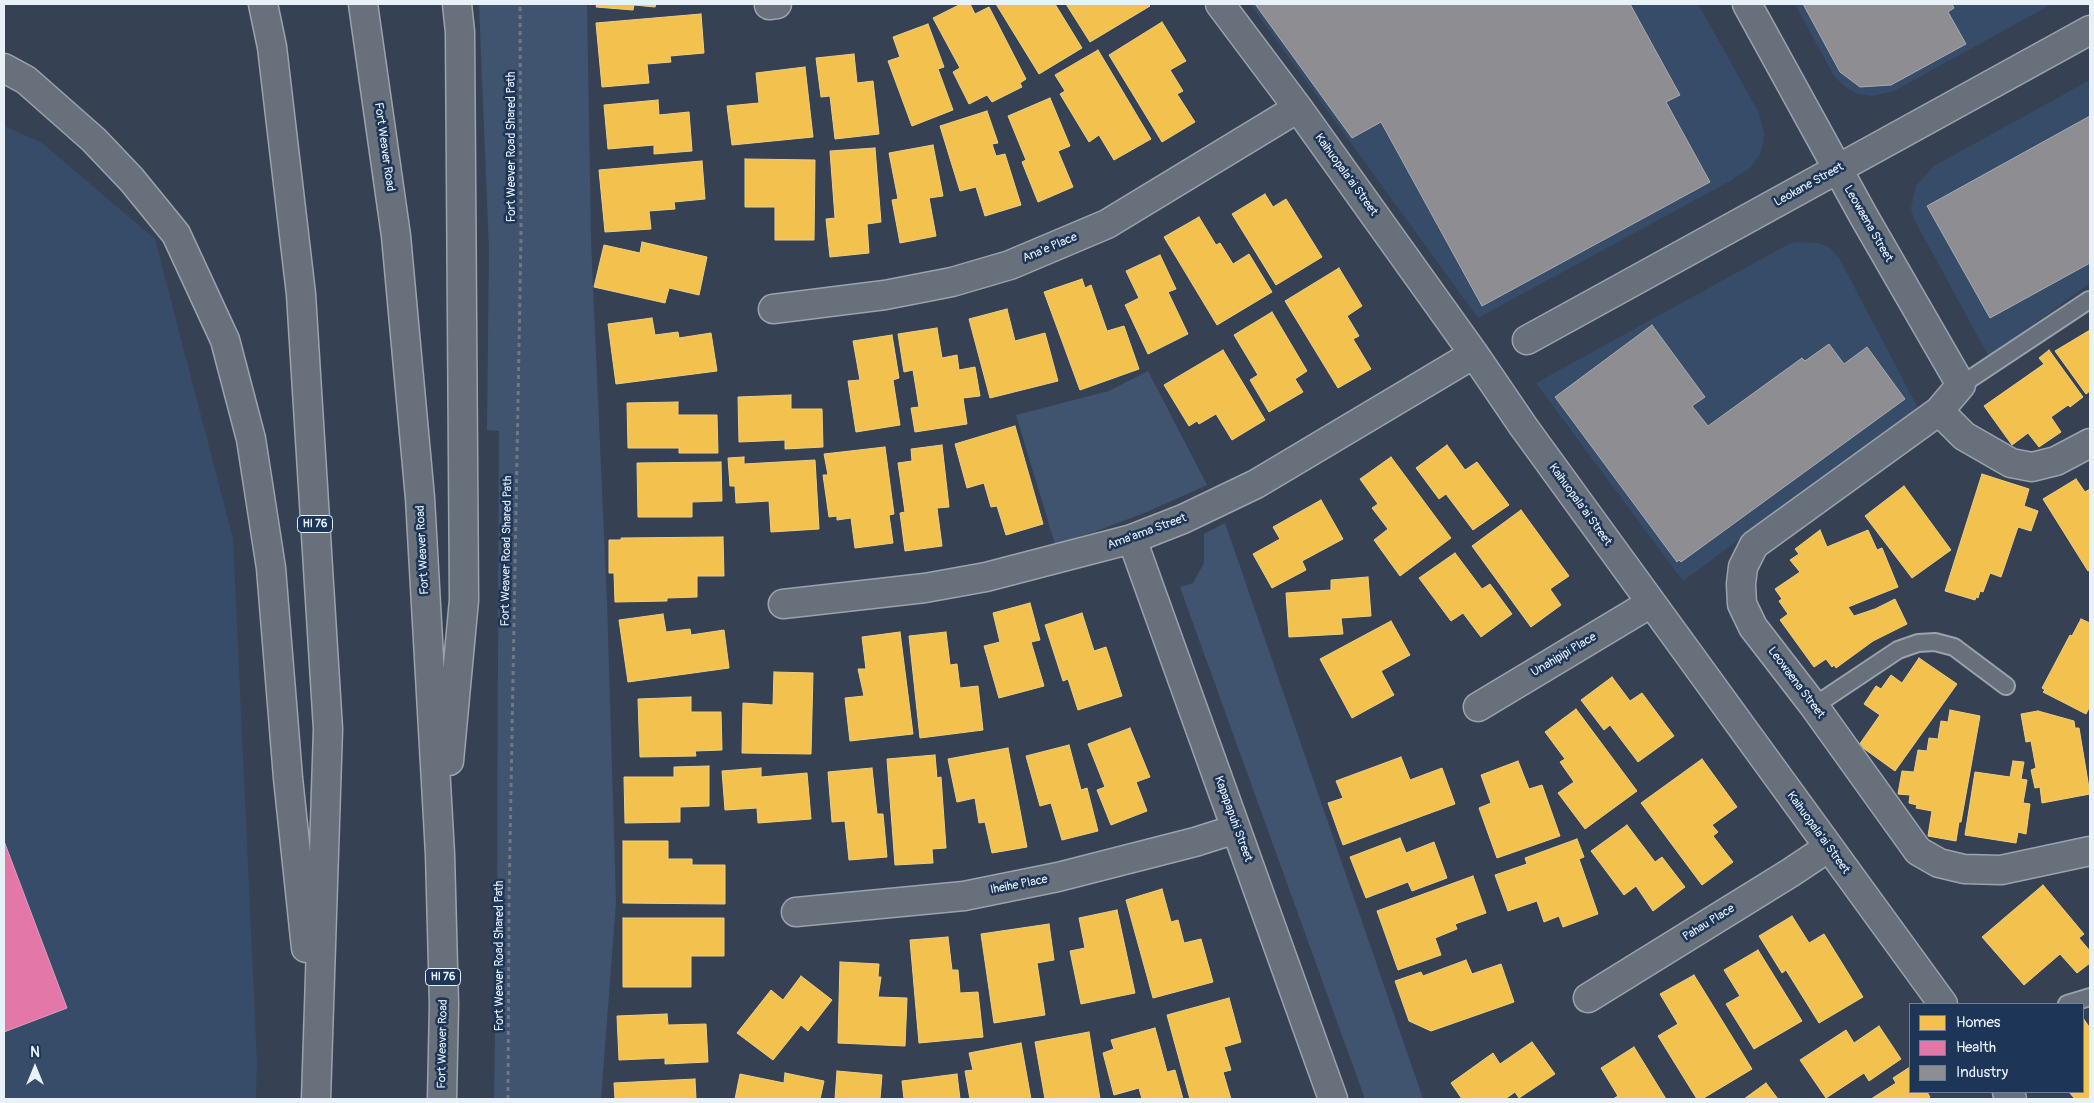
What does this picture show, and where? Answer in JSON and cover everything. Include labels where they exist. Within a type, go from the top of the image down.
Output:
[{"type":"main road","name":"HI 76","points":[[263,4],[272,47],[301,294],[328,729],[316,1099]]},
{"type":"main road","name":"Fort Weaver Road","points":[[363,4],[396,236],[419,478],[440,854],[444,1004],[442,1099]]},
{"type":"main road","points":[[440,854],[464,600],[460,32],[457,4]]},
{"type":"main road","name":"Kaihuopala'ai Street","points":[[1220,4],[1298,108],[1474,354],[1523,426],[1942,1003]]},
{"type":"main road","name":"Leowaena Street","points":[[1747,4],[1837,169],[1961,385],[1938,412],[1754,545],[1744,567],[1741,584],[1742,604],[1753,627],[1814,706],[1918,851],[1938,863],[1964,869],[2002,870],[2090,852]]},
{"type":"main road","name":"Leokane Street","points":[[1527,340],[2090,30]]},
{"type":"main road","points":[[4,68],[26,80],[94,140],[145,196],[176,234],[225,340],[251,439],[271,568],[288,778],[317,1046]]},
{"type":"main road","name":"Ana'e Place","points":[[773,309],[885,295],[952,282],[1010,265],[1107,224],[1298,108]]},
{"type":"main road","name":"Ama'ama Street","points":[[783,604],[924,588],[986,577],[1132,539],[1183,520],[1256,484],[1474,354]]},
{"type":"main road","points":[[1938,412],[1964,436],[2011,463],[2032,467],[2056,461],[2090,443]]},
{"type":"main road","name":"Kapapapuhi Street","points":[[1132,539],[1333,1099]]},
{"type":"main road","name":"Unahipipi Place","points":[[1478,707],[1651,603]]},
{"type":"main road","name":"Iheihe Place","points":[[796,912],[964,896],[1058,877],[1195,842],[1236,829]]},
{"type":"main road","name":"Pahau Place","points":[[1588,998],[1829,847]]},
{"type":"lane","points":[[1961,385],[2089,300]]},
{"type":"lane","points":[[1814,706],[1898,650],[1918,643],[1935,642],[1954,647],[2006,686]]},
{"type":"lane","points":[[2071,1003],[2090,997]]},
{"type":"path","name":"Fort Weaver Road Shared Path","points":[[508,1099],[509,890],[521,236],[520,4]]},
{"type":"shaded area","points":[[479,4],[587,4],[591,242],[607,602],[616,902],[601,1099],[494,1099],[497,900],[499,431],[487,430],[489,250]]},
{"type":"shaded area","points":[[1250,4],[1698,4],[1759,113],[1764,134],[1763,144],[1760,154],[1750,168],[1730,181],[1478,318]]},
{"type":"shaded area","points":[[1795,4],[2052,4],[1894,91],[1872,96],[1858,94],[1844,86],[1834,76]]},
{"type":"shaded area","points":[[2090,80],[2090,283],[1989,357],[1914,219],[1911,208],[1916,186],[1934,166]]},
{"type":"shaded area","points":[[4,126],[42,143],[155,239],[233,539],[257,1062],[256,1099],[4,1099]]},
{"type":"shaded area","points":[[1796,242],[1818,243],[1829,247],[1839,258],[1918,408],[1683,581],[1536,383],[1787,245]]},
{"type":"shaded area","points":[[1148,371],[1207,485],[1147,512],[1055,544],[1016,415],[1109,391]]},
{"type":"shaded area","points":[[1225,523],[1423,1099],[1365,1099],[1180,587],[1193,583],[1204,563],[1204,534]]},
{"type":"building: Homes","points":[[597,4],[656,4],[655,7],[634,5],[633,10],[596,7]]},
{"type":"building: Homes","points":[[961,4],[970,4],[975,14],[989,7],[1026,79],[1020,83],[1022,87],[992,102],[987,95],[969,104],[953,72],[960,68],[933,18]]},
{"type":"building: Homes","points":[[996,4],[1055,4],[1082,48],[1039,74]]},
{"type":"building: Homes","points":[[1066,4],[1148,4],[1150,6],[1090,42]]},
{"type":"building: Homes","points":[[701,14],[704,53],[670,56],[671,62],[647,64],[649,83],[602,87],[596,23]]},
{"type":"building: Homes","points":[[1162,22],[1186,61],[1170,70],[1183,91],[1177,94],[1195,122],[1162,142],[1109,55]]},
{"type":"building: Homes","points":[[928,24],[944,67],[938,69],[953,110],[912,126],[888,61],[900,57],[893,37]]},
{"type":"building: Homes","points":[[1098,50],[1151,139],[1114,160],[1099,135],[1089,142],[1060,94],[1065,91],[1055,75]]},
{"type":"building: Homes","points":[[854,54],[857,83],[873,81],[879,134],[835,139],[830,96],[821,97],[816,58]]},
{"type":"building: Homes","points":[[805,67],[813,137],[732,145],[727,106],[759,103],[756,73]]},
{"type":"building: Homes","points":[[1050,98],[1070,146],[1058,151],[1073,187],[1038,202],[1022,162],[1026,160],[1008,116]]},
{"type":"building: Homes","points":[[658,100],[659,115],[689,112],[692,151],[654,154],[654,145],[608,149],[604,105]]},
{"type":"building: Homes","points":[[987,111],[998,143],[992,144],[996,156],[1005,154],[1021,205],[985,216],[976,187],[960,191],[940,126]]},
{"type":"building: Homes","points":[[933,145],[943,196],[929,198],[936,236],[900,243],[892,200],[898,199],[889,153]]},
{"type":"building: Homes","points":[[875,148],[881,222],[867,224],[869,253],[830,257],[826,219],[835,218],[830,151]]},
{"type":"building: Homes","points":[[745,159],[815,160],[814,240],[775,240],[775,207],[745,207]]},
{"type":"building: Homes","points":[[702,161],[705,199],[674,202],[675,209],[649,211],[651,229],[605,232],[599,170]]},
{"type":"building: Homes","points":[[1265,194],[1273,207],[1286,199],[1322,257],[1276,285],[1232,214]]},
{"type":"building: Homes","points":[[1199,217],[1216,245],[1220,243],[1233,264],[1249,254],[1272,292],[1217,325],[1164,237]]},
{"type":"building: Homes","points":[[642,242],[707,257],[699,295],[669,288],[665,303],[594,287],[604,245],[640,253]]},
{"type":"building: Homes","points":[[1160,255],[1176,289],[1168,292],[1188,334],[1148,354],[1125,305],[1139,298],[1126,271]]},
{"type":"building: Homes","points":[[1339,268],[1362,306],[1347,316],[1359,336],[1353,339],[1371,369],[1338,388],[1285,301]]},
{"type":"building: Homes","points":[[1082,279],[1085,288],[1091,285],[1107,331],[1124,326],[1139,369],[1080,390],[1044,292]]},
{"type":"building: Homes","points":[[1007,309],[1015,341],[1045,333],[1058,381],[990,398],[969,319]]},
{"type":"building: Homes","points":[[1272,312],[1307,371],[1295,379],[1303,392],[1269,412],[1250,380],[1258,375],[1234,335]]},
{"type":"building: Homes","points":[[652,318],[655,335],[678,332],[679,338],[711,333],[717,371],[616,384],[608,324]]},
{"type":"building: Homes","points":[[937,328],[942,358],[957,355],[959,370],[975,367],[980,396],[963,398],[967,424],[915,432],[911,408],[919,407],[913,370],[904,372],[898,334]]},
{"type":"building: Homes","points":[[2090,330],[2090,391],[2086,394],[2055,351]]},
{"type":"building: Homes","points":[[892,335],[899,378],[893,380],[900,425],[856,432],[848,381],[860,380],[853,341]]},
{"type":"building: Homes","points":[[1223,350],[1265,420],[1232,440],[1216,414],[1199,424],[1197,421],[1189,426],[1164,385]]},
{"type":"building: Homes","points":[[2049,350],[2083,397],[2070,407],[2068,405],[2051,417],[2061,432],[2039,447],[2028,433],[2012,445],[1984,406],[2044,364],[2039,358]]},
{"type":"building: Homes","points":[[791,395],[791,409],[822,409],[823,447],[785,449],[785,440],[739,442],[738,397]]},
{"type":"building: Homes","points":[[678,402],[678,415],[717,415],[718,453],[679,453],[679,448],[628,448],[627,403]]},
{"type":"building: Homes","points":[[1015,426],[1043,524],[1006,535],[997,506],[991,507],[984,483],[967,488],[955,444]]},
{"type":"building: Homes","points":[[942,445],[949,507],[937,508],[942,546],[905,551],[900,513],[905,512],[898,463],[912,461],[911,449]]},
{"type":"building: Homes","points":[[1447,445],[1465,470],[1477,462],[1509,505],[1473,530],[1446,494],[1439,499],[1416,468]]},
{"type":"building: Homes","points":[[885,447],[894,514],[889,515],[893,543],[855,548],[851,518],[837,520],[837,516],[829,517],[823,475],[828,475],[824,454]]},
{"type":"building: Homes","points":[[744,457],[744,464],[815,460],[819,529],[771,532],[769,501],[736,503],[735,486],[730,486],[728,458]]},
{"type":"building: Homes","points":[[1391,457],[1451,538],[1400,576],[1374,540],[1388,529],[1372,508],[1378,504],[1360,479]]},
{"type":"building: Homes","points":[[721,462],[722,501],[692,502],[692,517],[638,517],[637,463]]},
{"type":"building: Homes","points":[[1982,474],[2029,489],[2024,506],[2038,511],[2031,531],[2018,527],[2001,577],[1990,573],[1983,592],[1980,591],[1978,598],[1976,597],[1975,600],[1945,591]]},
{"type":"building: Homes","points":[[2076,479],[2085,492],[2090,489],[2090,570],[2088,571],[2043,499]]},
{"type":"building: Homes","points":[[1904,486],[1951,550],[1912,578],[1865,516]]},
{"type":"building: Homes","points":[[1321,500],[1343,539],[1302,561],[1306,570],[1272,588],[1253,554],[1280,539],[1273,527]]},
{"type":"building: Homes","points":[[1521,510],[1569,576],[1550,589],[1561,605],[1531,627],[1472,546]]},
{"type":"building: Homes","points":[[1820,530],[1827,547],[1868,530],[1877,550],[1882,548],[1898,587],[1848,607],[1854,616],[1875,609],[1895,599],[1907,624],[1873,641],[1836,668],[1834,665],[1832,667],[1826,659],[1814,667],[1780,620],[1788,614],[1779,601],[1782,599],[1775,589],[1800,572],[1790,560],[1799,554],[1795,549]]},
{"type":"building: Homes","points":[[723,537],[724,576],[697,576],[697,597],[667,598],[667,601],[615,602],[614,573],[609,573],[609,540],[621,540],[621,538]]},
{"type":"building: Homes","points":[[1455,553],[1482,589],[1490,584],[1512,614],[1481,637],[1463,613],[1451,621],[1419,578]]},
{"type":"building: Homes","points":[[1368,577],[1371,616],[1341,618],[1343,634],[1289,637],[1286,593],[1331,590],[1331,580]]},
{"type":"building: Homes","points":[[1030,603],[1040,640],[1031,642],[1044,686],[999,698],[984,646],[1000,642],[993,613]]},
{"type":"building: Homes","points":[[1082,613],[1094,651],[1106,647],[1122,696],[1078,710],[1068,679],[1063,681],[1045,625]]},
{"type":"building: Homes","points":[[663,614],[666,632],[690,629],[691,635],[724,630],[729,668],[628,682],[619,620]]},
{"type":"building: Homes","points":[[2081,619],[2090,623],[2090,706],[2086,714],[2043,692],[2045,690],[2042,688],[2070,635],[2072,636]]},
{"type":"building: Homes","points":[[1391,621],[1410,655],[1381,671],[1394,695],[1352,718],[1320,659]]},
{"type":"building: Homes","points":[[900,632],[913,734],[850,741],[845,698],[864,696],[858,669],[866,669],[862,637]]},
{"type":"building: Homes","points":[[946,632],[950,665],[957,664],[960,688],[978,686],[983,730],[920,738],[909,636]]},
{"type":"building: Homes","points":[[1919,658],[1957,684],[1895,771],[1859,745],[1880,715],[1864,704],[1876,686],[1881,689],[1891,675],[1902,683]]},
{"type":"building: Homes","points":[[774,672],[813,673],[811,754],[742,753],[743,703],[773,705]]},
{"type":"building: Homes","points":[[1612,677],[1630,701],[1642,693],[1674,736],[1638,762],[1610,725],[1604,730],[1581,700]]},
{"type":"building: Homes","points":[[691,697],[691,712],[721,712],[722,750],[695,751],[696,756],[640,757],[638,699]]},
{"type":"building: Homes","points":[[1576,709],[1637,791],[1585,829],[1558,793],[1574,782],[1560,762],[1565,759],[1545,732]]},
{"type":"building: Homes","points":[[1950,710],[1980,716],[1956,841],[1928,836],[1932,811],[1916,808],[1917,805],[1909,803],[1910,795],[1898,794],[1902,771],[1914,772],[1918,750],[1927,751],[1929,738],[1938,739],[1941,721],[1948,722]]},
{"type":"building: Homes","points":[[2038,711],[2074,721],[2075,728],[2079,728],[2090,794],[2042,803],[2040,787],[2035,788],[2031,770],[2036,768],[2031,741],[2026,742],[2021,714]]},
{"type":"building: Homes","points":[[1130,728],[1150,777],[1136,782],[1147,811],[1111,825],[1097,790],[1105,787],[1088,744]]},
{"type":"building: Homes","points":[[1069,745],[1081,790],[1087,788],[1098,831],[1062,840],[1051,803],[1040,806],[1026,756]]},
{"type":"building: Homes","points":[[1008,748],[1027,847],[992,853],[985,822],[979,823],[975,798],[957,802],[948,759]]},
{"type":"building: Homes","points":[[935,755],[937,778],[941,777],[946,848],[932,849],[933,863],[895,865],[887,759]]},
{"type":"building: Homes","points":[[1401,757],[1410,780],[1442,768],[1455,804],[1343,845],[1328,803],[1343,798],[1336,781]]},
{"type":"building: Homes","points":[[1702,759],[1737,807],[1712,825],[1718,832],[1713,836],[1733,862],[1702,885],[1641,803]]},
{"type":"building: Homes","points":[[1518,761],[1529,789],[1542,785],[1560,836],[1497,858],[1479,808],[1491,803],[1481,775]]},
{"type":"building: Homes","points":[[2013,761],[2024,762],[2021,779],[2027,780],[2023,803],[2030,804],[2026,834],[2018,832],[2016,843],[1965,835],[1975,772],[2010,777]]},
{"type":"building: Homes","points":[[709,766],[709,806],[680,807],[680,822],[625,823],[624,777],[674,777],[674,767]]},
{"type":"building: Homes","points":[[761,768],[761,777],[807,773],[811,819],[758,823],[757,808],[725,810],[722,771]]},
{"type":"building: Homes","points":[[872,768],[877,814],[883,814],[887,857],[849,860],[845,821],[832,822],[828,772]]},
{"type":"building: Homes","points":[[1627,825],[1655,862],[1662,857],[1685,887],[1653,911],[1636,886],[1624,895],[1591,851]]},
{"type":"building: Homes","points":[[1400,838],[1406,853],[1434,842],[1447,878],[1412,891],[1408,882],[1366,898],[1350,857]]},
{"type":"building: Homes","points":[[1577,839],[1584,857],[1579,859],[1598,914],[1563,927],[1559,916],[1544,922],[1537,901],[1508,911],[1495,875],[1527,864],[1525,858]]},
{"type":"building: Homes","points":[[623,841],[668,841],[668,859],[692,859],[692,865],[725,865],[725,904],[623,903]]},
{"type":"building: Homes","points":[[1473,876],[1486,913],[1455,924],[1457,929],[1435,938],[1441,955],[1398,970],[1377,911]]},
{"type":"building: Homes","points":[[2043,885],[2084,934],[2079,938],[2090,951],[2090,963],[2077,973],[2060,954],[2024,985],[1982,937]]},
{"type":"building: Homes","points":[[1162,889],[1171,922],[1178,920],[1184,943],[1201,939],[1213,982],[1153,998],[1126,900]]},
{"type":"building: Homes","points":[[1117,910],[1135,993],[1081,1004],[1070,951],[1085,948],[1079,918]]},
{"type":"building: Homes","points":[[1792,916],[1809,943],[1824,934],[1863,997],[1819,1023],[1786,970],[1782,973],[1759,936]]},
{"type":"building: Homes","points":[[623,918],[724,918],[724,956],[691,956],[691,987],[623,987]]},
{"type":"building: Homes","points":[[1049,924],[1054,960],[1037,963],[1045,1015],[994,1023],[981,934]]},
{"type":"building: Homes","points":[[948,937],[952,970],[958,970],[960,993],[978,992],[983,1037],[919,1043],[910,940]]},
{"type":"building: Homes","points":[[1758,950],[1802,1021],[1754,1049],[1726,1004],[1740,996],[1724,970]]},
{"type":"building: Homes","points":[[1466,960],[1472,974],[1501,964],[1514,1002],[1431,1031],[1409,1021],[1395,981],[1421,972],[1423,976]]},
{"type":"building: Homes","points":[[840,962],[879,964],[878,977],[881,977],[878,997],[907,998],[905,1046],[838,1043]]},
{"type":"building: Homes","points":[[1694,975],[1752,1069],[1702,1099],[1697,1099],[1658,1036],[1678,1024],[1660,994]]},
{"type":"building: Homes","points":[[801,976],[832,1000],[808,1031],[801,1025],[773,1060],[737,1033],[771,990],[783,1000]]},
{"type":"building: Homes","points":[[1229,998],[1241,1042],[1224,1047],[1231,1070],[1223,1072],[1231,1099],[1190,1099],[1167,1015]]},
{"type":"building: Homes","points":[[667,1014],[668,1025],[706,1024],[708,1062],[665,1064],[665,1058],[619,1060],[617,1016]]},
{"type":"building: Homes","points":[[2084,1019],[2090,1028],[2090,1099],[2075,1099],[2070,1093],[2084,1093]]},
{"type":"building: Homes","points":[[1879,1026],[1901,1059],[1869,1081],[1864,1073],[1826,1098],[1800,1060],[1846,1030],[1854,1043]]},
{"type":"building: Homes","points":[[1155,1028],[1167,1072],[1175,1070],[1183,1099],[1142,1099],[1139,1088],[1114,1095],[1103,1053],[1114,1049],[1111,1040]]},
{"type":"building: Homes","points":[[1089,1032],[1100,1099],[1045,1099],[1035,1042]]},
{"type":"building: Homes","points":[[1532,1042],[1555,1074],[1519,1098],[1515,1092],[1505,1099],[1462,1099],[1451,1083],[1493,1053],[1500,1064]]},
{"type":"building: Homes","points":[[1021,1043],[1031,1099],[970,1099],[965,1071],[973,1070],[969,1053]]},
{"type":"building: Homes","points":[[1634,1047],[1666,1099],[1613,1099],[1618,1096],[1601,1068]]},
{"type":"building: Homes","points":[[1909,1068],[1909,1093],[1928,1093],[1930,1097],[1927,1099],[1871,1099],[1896,1083],[1893,1078]]},
{"type":"building: Homes","points":[[837,1071],[882,1075],[880,1099],[835,1099]]},
{"type":"building: Homes","points":[[785,1073],[824,1081],[820,1099],[735,1099],[740,1074],[784,1083]]},
{"type":"building: Homes","points":[[957,1074],[960,1099],[904,1099],[902,1081]]},
{"type":"building: Homes","points":[[695,1079],[696,1099],[615,1099],[614,1083]]},
{"type":"building: Homes","points":[[1766,1083],[1778,1099],[1744,1099]]},
{"type":"building: Health","points":[[4,841],[67,1008],[4,1032]]},
{"type":"building: Industry","points":[[1255,4],[1630,4],[1680,95],[1666,102],[1710,182],[1482,306],[1381,122],[1352,138]]},
{"type":"building: Industry","points":[[1803,4],[1952,4],[1954,8],[1948,12],[1966,44],[1891,85],[1860,87],[1840,72]]},
{"type":"building: Industry","points":[[2090,116],[2090,263],[1990,318],[1927,206]]},
{"type":"building: Industry","points":[[1652,325],[1705,397],[1692,406],[1708,426],[1802,358],[1805,361],[1829,344],[1844,364],[1867,347],[1905,399],[1681,562],[1679,560],[1677,562],[1555,397]]}]
